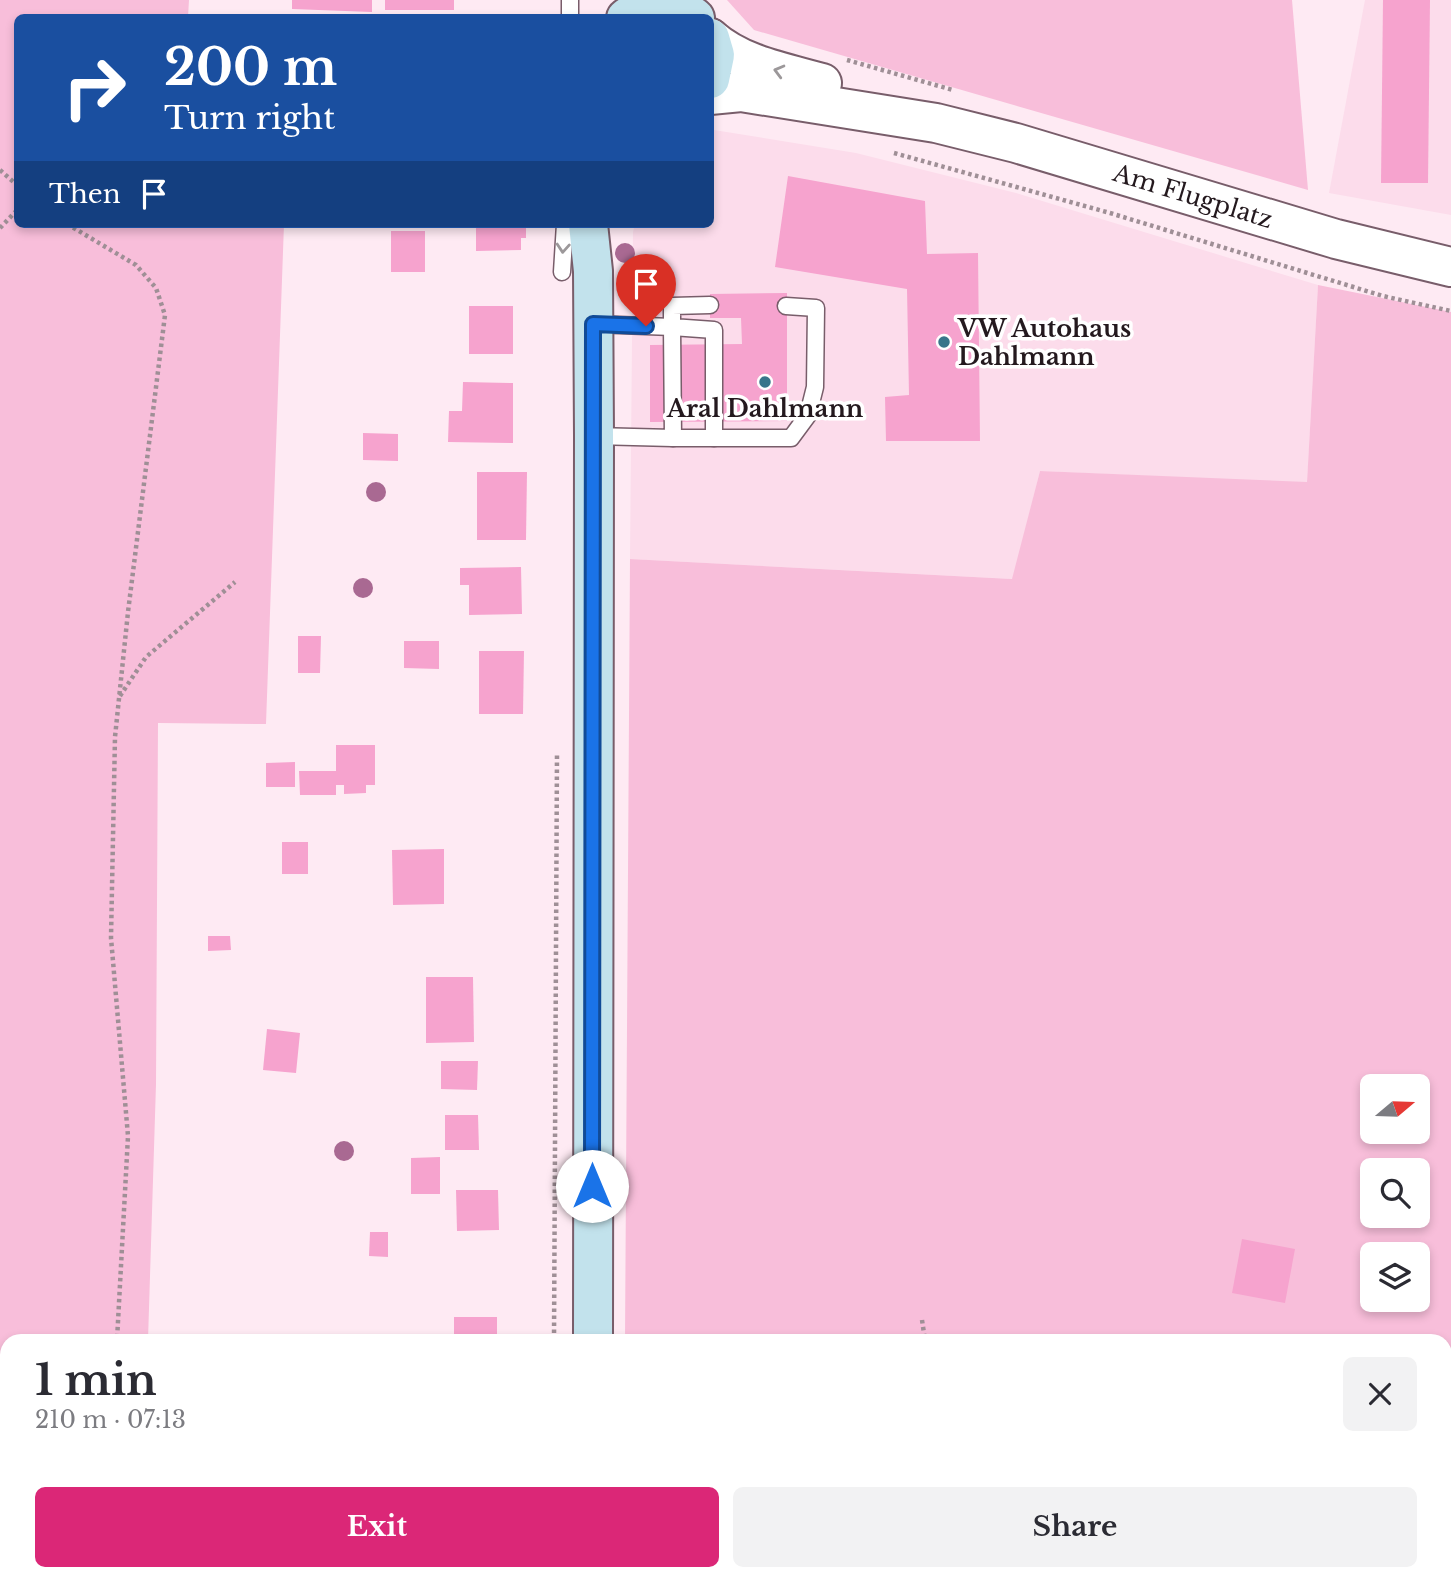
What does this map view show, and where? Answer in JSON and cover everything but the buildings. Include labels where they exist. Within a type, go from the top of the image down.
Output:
[{"type":"main road","points":[[631,14],[653,5],[672,8]]},
{"type":"main road","points":[[587,228],[577,271],[593,324],[593,1334]]},
{"type":"main road","points":[[577,271],[604,228]]},
{"type":"street","name":"Am Flugplatz","points":[[714,41],[743,60],[870,96],[936,122]]},
{"type":"street","name":"Am Flugplatz","points":[[714,95],[741,92],[936,122],[1016,143],[1336,239],[1451,267]]},
{"type":"lane","points":[[566,228],[577,271]]},
{"type":"lane","points":[[673,438],[672,306],[710,305]]},
{"type":"lane","points":[[594,436],[791,438],[808,415],[815,387],[816,308],[786,306]]},
{"type":"lane","points":[[593,324],[713,330],[714,438]]},
{"type":"path","points":[[883,150],[1010,184],[1383,296],[1451,311]]},
{"type":"path","points":[[0,170],[14,182]]},
{"type":"path","points":[[0,228],[14,213]]},
{"type":"path","points":[[74,228],[136,265],[156,288],[165,316],[115,737],[111,938],[128,1136],[117,1334]]},
{"type":"path","points":[[119,697],[146,657],[235,582]]},
{"type":"path","points":[[554,1334],[557,751]]},
{"type":"path","points":[[922,1320],[924,1334]]},
{"type":"shaded area","points":[[0,0],[189,0],[188,14],[14,14],[14,228],[284,228],[266,724],[158,723],[156,1084],[148,1334],[0,1334]]},
{"type":"shaded area","points":[[727,0],[1292,0],[1308,190],[754,30]]},
{"type":"shaded area","points":[[1365,0],[1451,0],[1451,215],[1329,193]]},
{"type":"shaded area","points":[[714,130],[856,153],[1016,193],[1318,285],[1307,483],[1040,471],[1013,579],[630,559],[634,228],[714,228]]},
{"type":"shaded area","points":[[1318,285],[1451,312],[1451,1334],[625,1334],[630,559],[1012,579],[1040,471],[1307,482]]},
{"type":"place","name":"VW Autohaus Dahlmann","points":[[944,342]]},
{"type":"place","name":"Aral Dahlmann","points":[[765,382]]},
{"type":"route","points":[[592,1186],[593,324],[646,326]]}]
